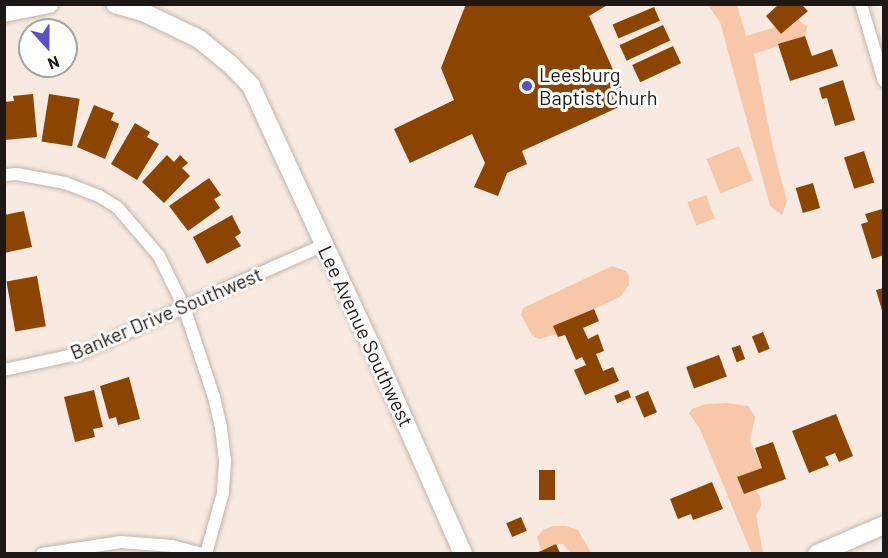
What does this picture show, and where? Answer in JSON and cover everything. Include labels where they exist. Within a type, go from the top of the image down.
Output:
[{"type":"street","points":[[4,13],[49,4]]},
{"type":"street","name":"Lee Avenue Southwest","points":[[115,4],[143,12],[174,25],[216,52],[251,86],[386,376],[463,554]]},
{"type":"street","points":[[861,4],[884,81]]},
{"type":"street","points":[[4,175],[17,174],[65,183],[99,196],[118,208],[159,256],[184,307],[214,397],[225,462],[223,493],[204,554],[172,546],[121,542],[42,554]]},
{"type":"street","name":"Banker Drive Southwest","points":[[4,369],[78,354],[324,245]]},
{"type":"street","points":[[817,554],[884,525]]},
{"type":"shaded area","points":[[708,5],[737,5],[746,36],[776,27],[782,34],[798,20],[807,26],[805,36],[754,54],[773,148],[787,201],[782,215],[770,206],[720,22]]},
{"type":"shaded area","points":[[739,146],[753,180],[720,193],[707,159]]},
{"type":"shaded area","points":[[706,195],[715,218],[696,226],[687,202]]},
{"type":"shaded area","points":[[612,266],[626,271],[629,276],[629,285],[620,297],[594,309],[557,334],[539,339],[532,335],[521,315],[523,308]]},
{"type":"shaded area","points":[[727,403],[748,406],[755,417],[750,441],[762,468],[737,477],[744,494],[755,490],[760,496],[761,506],[756,515],[763,553],[751,552],[700,429],[689,413],[692,409],[706,404]]},
{"type":"shaded area","points":[[553,526],[566,526],[578,530],[591,553],[570,553],[563,544],[556,544],[541,551],[537,537],[543,530]]},
{"type":"building","points":[[466,4],[609,4],[589,16],[628,103],[522,151],[527,164],[507,173],[498,196],[474,187],[485,163],[472,134],[410,163],[394,129],[454,100],[441,68]]},
{"type":"building","points":[[779,4],[805,4],[803,6],[808,11],[781,34],[766,16]]},
{"type":"building","points":[[654,7],[660,21],[618,38],[613,25]]},
{"type":"building","points":[[663,25],[670,40],[627,61],[619,45]]},
{"type":"building","points":[[805,36],[812,56],[832,49],[838,66],[790,81],[778,44]]},
{"type":"building","points":[[673,46],[681,63],[640,82],[632,65]]},
{"type":"building","points":[[843,80],[855,120],[835,126],[827,98],[822,99],[819,88]]},
{"type":"building","points":[[33,94],[37,137],[5,140],[4,102],[14,101],[13,96]]},
{"type":"building","points":[[49,94],[80,99],[72,146],[41,141]]},
{"type":"building","points":[[94,105],[114,113],[111,120],[119,124],[105,159],[77,147]]},
{"type":"building","points":[[135,123],[150,132],[147,137],[159,144],[137,180],[111,164]]},
{"type":"building","points":[[864,151],[874,182],[854,189],[844,157]]},
{"type":"building","points":[[167,155],[174,162],[180,155],[188,163],[182,168],[190,176],[164,203],[142,182]]},
{"type":"building","points":[[209,178],[221,195],[214,199],[220,208],[188,231],[169,206]]},
{"type":"building","points":[[813,183],[820,208],[803,213],[796,188]]},
{"type":"building","points":[[882,209],[884,255],[872,259],[861,224],[868,222],[865,214]]},
{"type":"building","points":[[24,211],[32,247],[4,253],[4,215]]},
{"type":"building","points":[[232,215],[241,233],[235,237],[241,246],[207,264],[193,237]]},
{"type":"building","points":[[37,276],[46,326],[15,332],[6,281]]},
{"type":"building","points":[[884,288],[884,314],[883,314],[876,290]]},
{"type":"building","points":[[594,309],[599,321],[583,328],[588,339],[598,334],[604,351],[596,354],[603,371],[613,367],[619,381],[585,395],[574,370],[586,365],[582,357],[576,360],[565,335],[558,337],[553,326]]},
{"type":"building","points":[[763,332],[770,349],[759,353],[752,336]]},
{"type":"building","points":[[740,345],[745,359],[737,362],[732,348]]},
{"type":"building","points":[[719,355],[727,377],[694,389],[686,367]]},
{"type":"building","points":[[129,377],[140,419],[118,425],[116,417],[109,419],[100,386]]},
{"type":"building","points":[[94,390],[103,427],[93,429],[95,437],[75,442],[64,397]]},
{"type":"building","points":[[628,390],[631,397],[617,403],[614,396]]},
{"type":"building","points":[[648,391],[657,412],[644,418],[635,396]]},
{"type":"building","points":[[836,414],[853,456],[839,462],[835,453],[825,457],[829,465],[809,473],[792,431]]},
{"type":"building","points":[[773,442],[786,479],[744,494],[737,477],[762,468],[755,448]]},
{"type":"building","points":[[539,470],[555,470],[555,500],[539,500]]},
{"type":"building","points":[[712,482],[723,509],[693,520],[691,514],[678,519],[670,499]]},
{"type":"building","points":[[521,517],[527,531],[512,537],[506,523]]},
{"type":"building","points":[[556,544],[560,553],[535,553],[541,551]]},
{"type":"place","name":"Leesburg Baptist Churh","points":[[527,86]]}]
